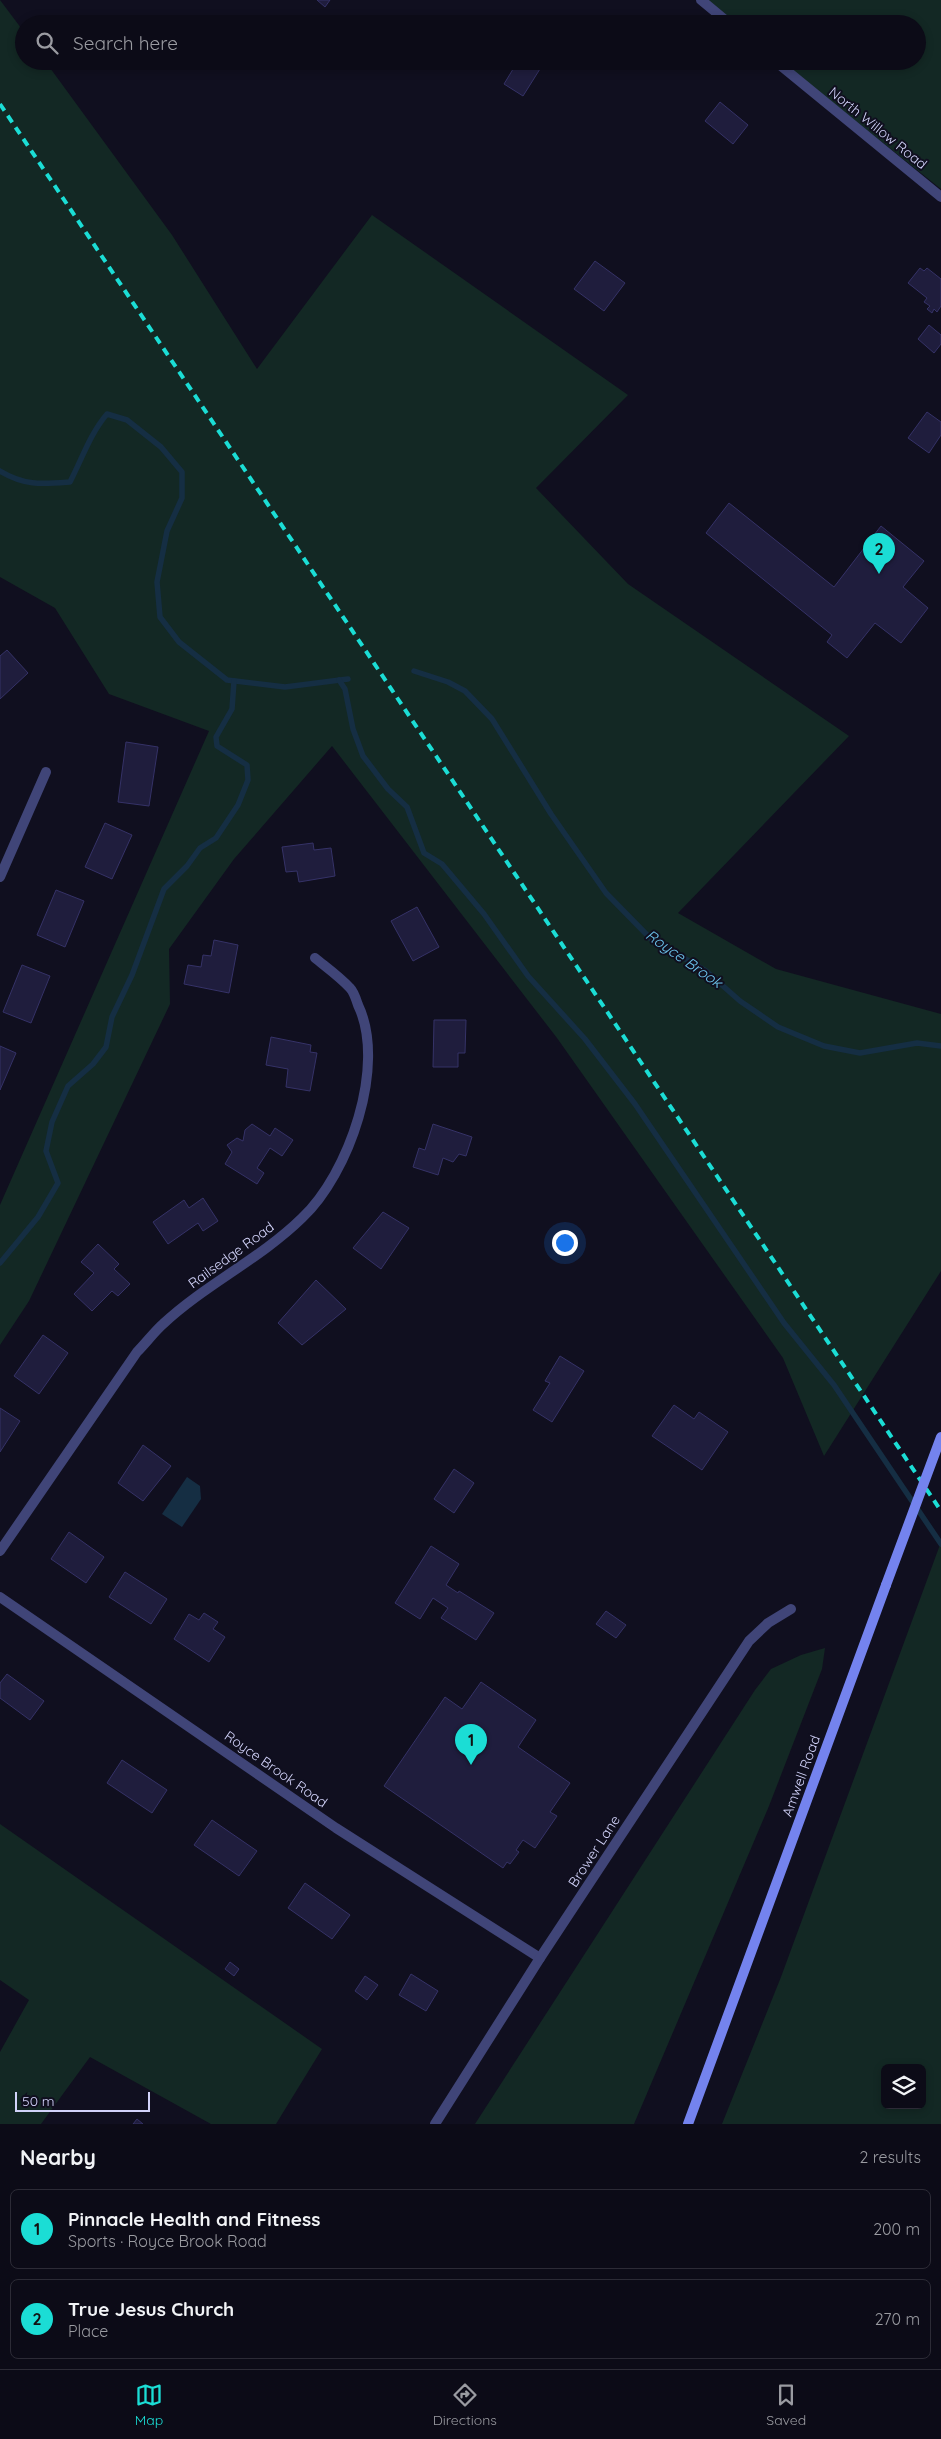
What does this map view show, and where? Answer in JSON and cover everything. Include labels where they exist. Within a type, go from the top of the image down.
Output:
[{"type":"main road","name":"Amwell Road","points":[[688,2124],[941,1437]]},
{"type":"street","points":[[701,0],[719,15]]},
{"type":"street","name":"North Willow Road","points":[[786,70],[941,197]]},
{"type":"street","points":[[0,877],[46,772]]},
{"type":"street","name":"Railsedge Road","points":[[0,1551],[137,1352],[162,1324],[190,1301],[276,1242],[304,1217],[328,1185],[346,1152],[358,1122],[366,1084],[368,1048],[364,1017],[351,988],[315,958]]},
{"type":"street","name":"Royce Brook Road","points":[[0,1597],[336,1828],[540,1958]]},
{"type":"street","name":"Brower Lane","points":[[436,2124],[540,1958],[749,1641],[768,1623],[792,1609]]},
{"type":"green space","points":[[0,0],[15,20],[15,70],[52,70],[172,235],[257,369],[372,215],[628,395],[536,488],[628,584],[849,736],[678,913],[776,969],[941,1014],[941,1271],[824,1456],[783,1358],[557,1038],[332,746],[234,859],[169,949],[170,1004],[29,1301],[0,1345],[0,1205],[209,731],[109,694],[55,608],[0,577]]},
{"type":"green space","points":[[703,0],[941,0],[941,189],[791,70],[926,70],[926,15],[722,15]]},
{"type":"green space","points":[[941,1542],[941,2124],[722,2124],[781,1977]]},
{"type":"green space","points":[[825,1648],[822,1669],[769,1806],[634,2124],[475,2124],[755,1690],[771,1669],[801,1655]]},
{"type":"green space","points":[[0,1824],[322,2049],[276,2124],[211,2124],[90,2057],[41,2124],[0,2124],[0,2052],[29,2000],[0,1980]]},
{"type":"water","points":[[187,1477],[200,1486],[201,1499],[182,1527],[162,1514]]},
{"type":"building","points":[[317,0],[330,0],[325,7]]},
{"type":"building","points":[[513,70],[539,70],[523,96],[504,84]]},
{"type":"building","points":[[720,102],[748,125],[733,144],[705,121]]},
{"type":"building","points":[[595,261],[625,283],[604,311],[574,289]]},
{"type":"building","points":[[920,268],[924,271],[927,268],[941,279],[941,306],[937,312],[934,309],[932,313],[927,309],[930,306],[924,302],[927,298],[908,283]]},
{"type":"building","points":[[929,325],[941,335],[941,344],[934,353],[918,339]]},
{"type":"building","points":[[927,412],[941,422],[941,435],[929,453],[908,438]]},
{"type":"building","points":[[729,503],[834,587],[881,526],[924,561],[903,587],[928,608],[901,643],[875,623],[847,658],[827,642],[832,635],[706,533]]},
{"type":"building","points":[[7,650],[28,673],[0,699],[0,656]]},
{"type":"building","points":[[126,742],[158,747],[149,806],[118,802]]},
{"type":"building","points":[[105,823],[132,835],[112,879],[85,867]]},
{"type":"building","points":[[313,843],[314,850],[331,848],[335,876],[299,882],[297,871],[286,872],[282,847]]},
{"type":"building","points":[[56,890],[84,901],[65,947],[37,935]]},
{"type":"building","points":[[417,907],[439,947],[413,961],[391,921]]},
{"type":"building","points":[[214,940],[238,945],[229,993],[184,984],[188,965],[201,967],[203,955],[211,956]]},
{"type":"building","points":[[22,965],[50,976],[31,1023],[3,1012]]},
{"type":"building","points":[[434,1020],[466,1020],[465,1053],[458,1053],[458,1067],[433,1067]]},
{"type":"building","points":[[271,1037],[311,1045],[310,1052],[317,1053],[310,1091],[286,1087],[288,1069],[266,1065]]},
{"type":"building","points":[[0,1046],[16,1053],[0,1090]]},
{"type":"building","points":[[252,1124],[270,1136],[275,1128],[293,1140],[282,1156],[270,1148],[257,1168],[264,1173],[257,1184],[225,1164],[232,1152],[227,1145],[237,1138],[243,1141],[245,1130]]},
{"type":"building","points":[[433,1124],[472,1137],[466,1156],[459,1154],[453,1162],[443,1158],[438,1175],[413,1167],[419,1148],[425,1150]]},
{"type":"building","points":[[203,1198],[218,1221],[203,1231],[198,1223],[168,1244],[153,1222],[184,1200],[189,1208]]},
{"type":"building","points":[[383,1212],[409,1228],[381,1269],[353,1248]]},
{"type":"building","points":[[98,1244],[119,1264],[114,1269],[130,1284],[118,1296],[112,1291],[92,1311],[74,1294],[94,1273],[81,1262]]},
{"type":"building","points":[[316,1280],[346,1309],[302,1345],[278,1323]]},
{"type":"building","points":[[43,1335],[68,1353],[39,1394],[14,1376]]},
{"type":"building","points":[[560,1356],[584,1371],[552,1422],[533,1410],[550,1383],[545,1381]]},
{"type":"building","points":[[674,1405],[694,1419],[699,1412],[728,1432],[702,1470],[652,1436]]},
{"type":"building","points":[[0,1408],[20,1421],[0,1452]]},
{"type":"building","points":[[143,1445],[171,1466],[143,1501],[118,1483]]},
{"type":"building","points":[[454,1469],[474,1483],[454,1513],[434,1499]]},
{"type":"building","points":[[69,1532],[104,1557],[86,1583],[51,1559]]},
{"type":"building","points":[[431,1546],[459,1564],[446,1585],[494,1613],[476,1640],[441,1618],[448,1608],[433,1598],[420,1619],[395,1603]]},
{"type":"building","points":[[125,1572],[167,1599],[151,1624],[109,1597]]},
{"type":"building","points":[[606,1611],[626,1625],[616,1638],[596,1624]]},
{"type":"building","points":[[204,1613],[218,1622],[213,1629],[225,1637],[209,1662],[174,1639],[189,1614],[199,1620]]},
{"type":"building","points":[[7,1674],[44,1701],[30,1720],[0,1698],[0,1683]]},
{"type":"building","points":[[481,1682],[536,1720],[518,1747],[570,1783],[550,1812],[557,1816],[535,1848],[523,1840],[516,1850],[519,1852],[510,1864],[507,1862],[503,1868],[384,1786],[445,1697],[462,1709]]},
{"type":"building","points":[[122,1760],[167,1790],[152,1813],[107,1783]]},
{"type":"building","points":[[212,1820],[257,1851],[239,1876],[194,1845]]},
{"type":"building","points":[[305,1883],[350,1915],[332,1939],[288,1908]]},
{"type":"building","points":[[230,1962],[239,1969],[234,1976],[225,1969]]},
{"type":"building","points":[[411,1974],[438,1991],[426,2011],[399,1995]]},
{"type":"building","points":[[365,1976],[378,1985],[367,2000],[355,1991]]},
{"type":"building","points":[[137,2119],[143,2124],[133,2124]]},
{"type":"waterway","name":"Royce Brook","points":[[0,471],[26,482],[70,482],[91,438],[107,414],[127,420],[161,447],[182,472],[182,498],[167,531],[157,582],[160,617],[179,642],[227,680],[285,687],[348,679]]},
{"type":"waterway","name":"Royce Brook","points":[[414,671],[448,682],[465,691],[492,719],[551,814],[606,893],[651,939],[706,971],[740,1001],[778,1027],[824,1046],[860,1053],[917,1043],[941,1046]]},
{"type":"waterway","points":[[339,680],[345,689],[353,729],[363,756],[388,789],[407,807],[424,853],[442,864],[484,914],[528,976],[585,1039],[635,1104],[784,1323],[834,1385],[941,1544]]},
{"type":"waterway","points":[[0,1263],[38,1217],[58,1183],[46,1151],[52,1122],[68,1086],[93,1064],[106,1047],[112,1017],[132,975],[164,889],[187,866],[200,848],[216,838],[238,805],[248,780],[247,765],[217,746],[216,737],[232,709],[234,681]]},
{"type":"railway","points":[[0,104],[941,1511]]},
{"type":"place","name":"True Jesus Church","points":[[879,574]]},
{"type":"place","name":"Pinnacle Health and Fitness","points":[[471,1765]]}]
